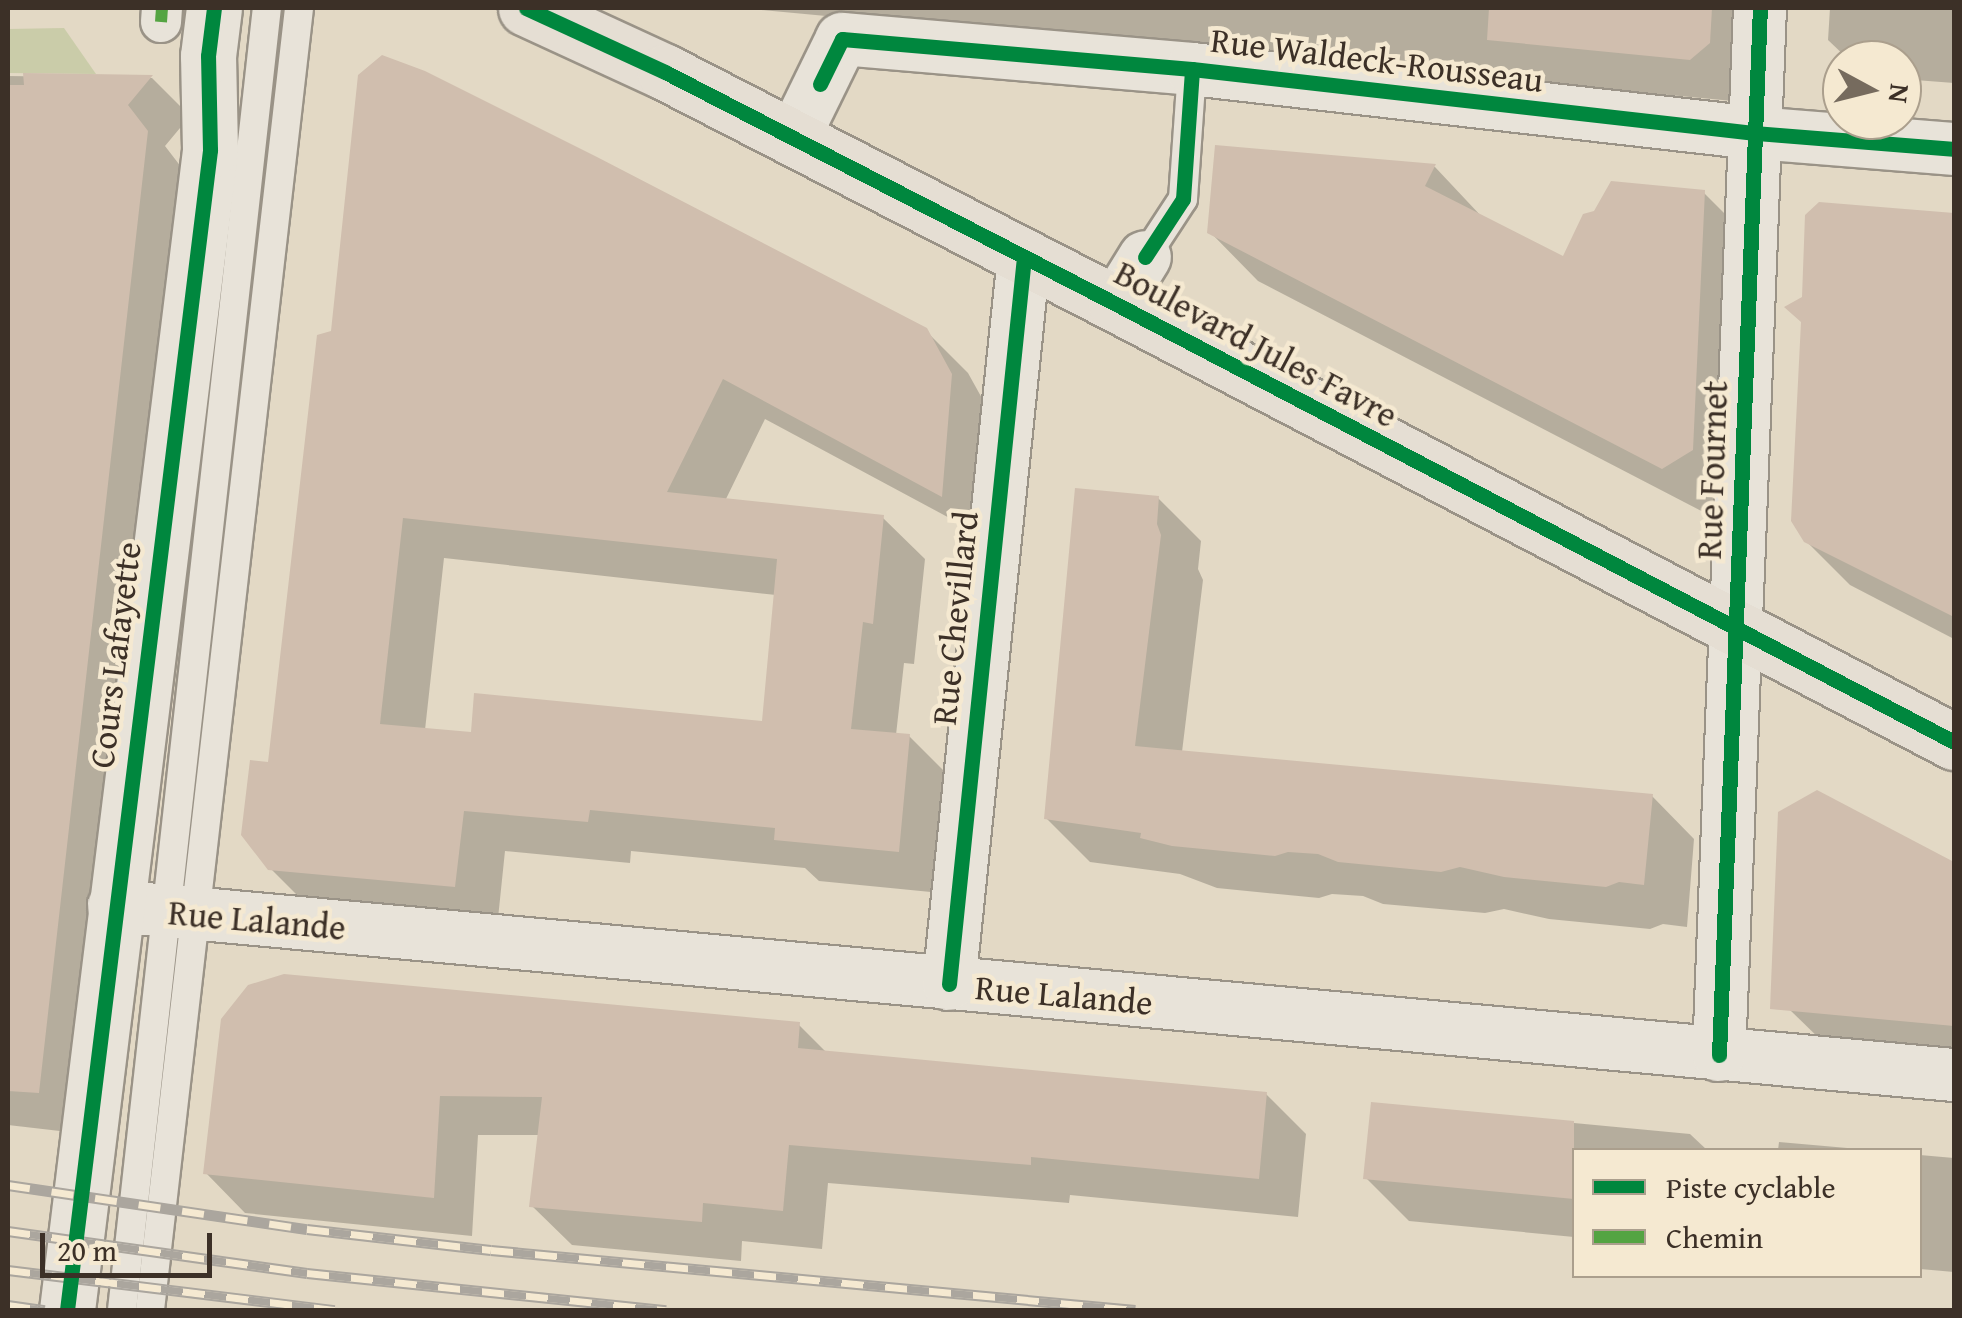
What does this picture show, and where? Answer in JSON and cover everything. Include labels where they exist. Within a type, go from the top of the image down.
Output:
[{"type":"main road","name":"Cours Lafayette","points":[[67,1310],[210,150],[208,56],[214,8]]},
{"type":"main road","name":"Boulevard Jules Favre","points":[[526,8],[1116,304],[1954,742]]},
{"type":"street","name":"Rue Fournet","points":[[1720,1055],[1760,8]]},
{"type":"street","name":"Rue Waldeck-Rousseau","points":[[793,139],[842,38],[1192,69],[1755,133],[1954,150]]},
{"type":"street","name":"Rue Chevillard","points":[[949,984],[1024,258]]},
{"type":"street","points":[[1116,304],[1145,258]]},
{"type":"street","name":"Rue Lalande","points":[[114,906],[1954,1075]]},
{"type":"lane","points":[[150,1310],[268,8]]},
{"type":"lane","points":[[122,1310],[183,914],[299,8]]},
{"type":"lane","points":[[1145,258],[1183,199],[1192,69]]},
{"type":"green space","points":[[64,28],[96,74],[8,73],[8,29]]},
{"type":"building","points":[[1489,8],[1712,8],[1710,43],[1690,60],[1487,40]]},
{"type":"building","points":[[382,55],[425,71],[927,328],[952,374],[942,497],[723,379],[667,492],[884,515],[873,624],[863,622],[851,729],[910,734],[899,852],[774,840],[775,828],[590,810],[588,822],[464,811],[455,887],[268,870],[241,835],[250,760],[268,762],[317,335],[331,331],[358,75]],"holes":[[[403,518],[777,559],[762,721],[474,693],[471,732],[380,724]]]},
{"type":"building","points":[[23,73],[153,75],[128,105],[148,131],[39,1093],[8,1091],[8,85],[24,85]]},
{"type":"building","points":[[1215,145],[1436,164],[1425,186],[1563,256],[1583,214],[1594,211],[1611,181],[1705,190],[1693,450],[1662,469],[1207,233]]},
{"type":"building","points":[[1819,202],[1954,213],[1954,617],[1804,542],[1791,521],[1801,322],[1784,307],[1802,297],[1805,215]]},
{"type":"building","points":[[1075,488],[1159,496],[1157,524],[1161,535],[1135,746],[1653,794],[1644,885],[1619,882],[1606,887],[1504,877],[1460,867],[1441,872],[1338,862],[1318,854],[1288,852],[1275,856],[1172,846],[1140,838],[1141,833],[1044,819]]},
{"type":"building","points":[[1817,790],[1954,862],[1954,1026],[1770,1009],[1778,812]]},
{"type":"building","points":[[284,974],[800,1022],[798,1048],[1267,1092],[1259,1179],[1031,1157],[1031,1165],[789,1145],[783,1211],[703,1203],[702,1222],[529,1207],[542,1097],[440,1096],[434,1198],[203,1174],[221,1019],[248,985]]},
{"type":"building","points":[[1371,1102],[1574,1121],[1572,1199],[1363,1179]]},
{"type":"railway","points":[[8,1185],[307,1229],[491,1250],[1135,1310]]},
{"type":"railway","points":[[8,1231],[307,1273],[666,1310]]},
{"type":"railway","points":[[8,1270],[335,1310]]},
{"type":"railway","points":[[8,1305],[45,1310]]},
{"type":"marked path","points":[[161,22],[162,8]]},
{"type":"cycle path","points":[[67,1310],[210,150],[208,56],[214,8]]},
{"type":"cycle path","points":[[526,8],[665,72],[1954,742]]},
{"type":"cycle path","points":[[1719,1055],[1760,8]]},
{"type":"cycle path","points":[[820,84],[842,39],[1192,69],[1755,133],[1954,149]]},
{"type":"cycle path","points":[[1145,257],[1183,199],[1192,69]]},
{"type":"cycle path","points":[[949,984],[1024,257]]}]
